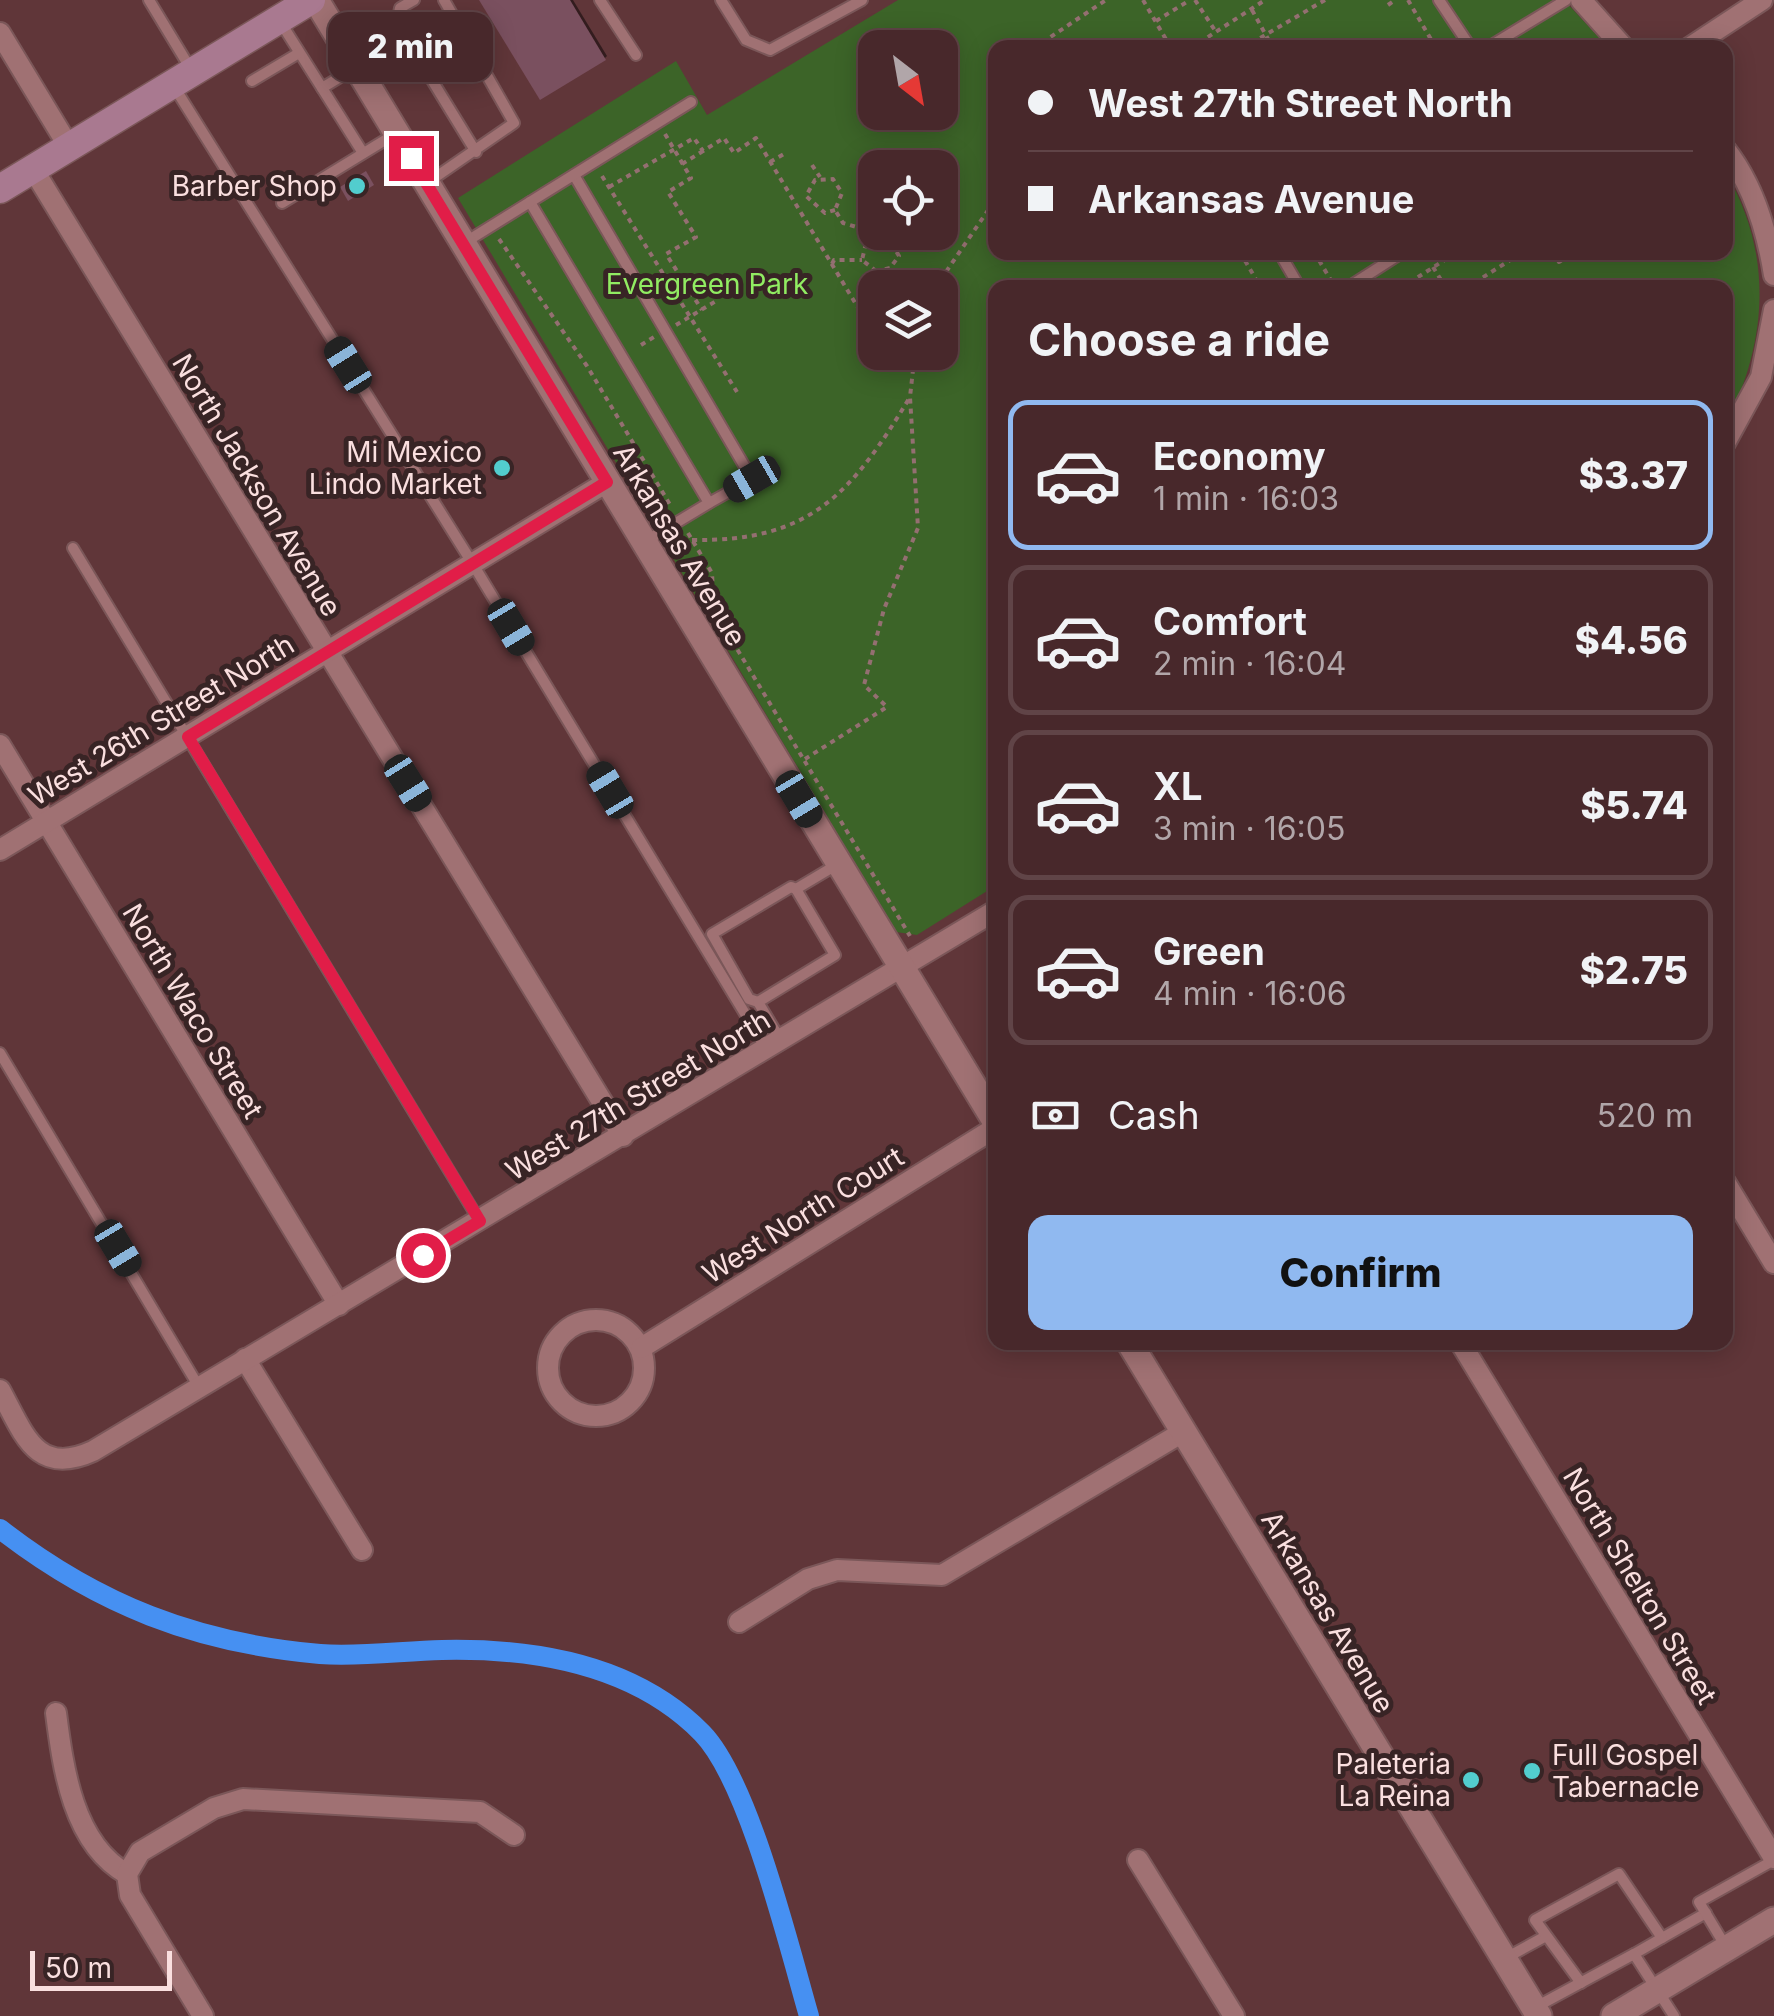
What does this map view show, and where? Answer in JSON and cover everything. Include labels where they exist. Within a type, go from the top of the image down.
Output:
[{"type":"main road","points":[[0,189],[314,0]]},
{"type":"street","name":"Arkansas Avenue","points":[[314,0],[838,863],[912,962],[988,1111]]},
{"type":"street","points":[[1581,0],[1617,40]]},
{"type":"street","points":[[1701,40],[1762,0]]},
{"type":"street","points":[[0,33],[69,148]]},
{"type":"street","points":[[1733,159],[1768,216],[1774,275]]},
{"type":"street","name":"North Jackson Avenue","points":[[32,170],[623,1136]]},
{"type":"street","points":[[1733,428],[1761,377],[1774,311]]},
{"type":"street","name":"West 26th Street North","points":[[0,850],[607,482]]},
{"type":"street","name":"North Waco Street","points":[[0,745],[339,1305]]},
{"type":"street","name":"West 27th Street North","points":[[0,1390],[27,1435],[46,1457],[61,1462],[93,1451],[988,915]]},
{"type":"street","name":"West North Court","points":[[640,1348],[988,1129]]},
{"type":"street","points":[[1733,1195],[1774,1263]]},
{"type":"street","points":[[586,1320],[618,1324],[640,1348],[643,1378],[638,1392],[615,1412],[600,1416],[571,1409],[550,1384],[548,1368],[558,1337],[586,1320]]},
{"type":"street","name":"Arkansas Avenue","points":[[1134,1350],[1536,2012]]},
{"type":"street","name":"North Shelton Street","points":[[1465,1350],[1774,1859]]},
{"type":"street","points":[[246,1360],[362,1550]]},
{"type":"street","points":[[739,1622],[808,1579],[837,1570],[915,1575],[952,1570],[1183,1432]]},
{"type":"street","points":[[56,1713],[69,1790],[110,1864],[127,1874]]},
{"type":"street","points":[[203,2016],[130,1896],[127,1874],[140,1852],[214,1808],[243,1799],[480,1812],[514,1835]]},
{"type":"street","points":[[1138,1860],[1234,2016]]},
{"type":"street","points":[[1614,2016],[1774,1920]]},
{"type":"lane","points":[[149,0],[183,78],[471,562],[774,1046]]},
{"type":"lane","points":[[414,0],[400,8],[397,23],[476,152]]},
{"type":"lane","points":[[426,183],[514,123],[444,0]]},
{"type":"lane","points":[[600,0],[636,56]]},
{"type":"lane","points":[[721,0],[746,40],[770,50],[862,0]]},
{"type":"lane","points":[[1439,0],[1466,40]]},
{"type":"lane","points":[[1500,40],[1566,0]]},
{"type":"lane","points":[[279,20],[363,153]]},
{"type":"lane","points":[[252,81],[299,53]]},
{"type":"lane","points":[[322,88],[356,67]]},
{"type":"lane","points":[[463,244],[692,102]]},
{"type":"lane","points":[[282,204],[396,134]]},
{"type":"lane","points":[[574,175],[752,479],[643,542]]},
{"type":"lane","points":[[530,202],[709,503]]},
{"type":"lane","points":[[1359,280],[1390,260]]},
{"type":"lane","points":[[73,548],[480,1221]]},
{"type":"lane","points":[[796,889],[838,863]]},
{"type":"lane","points":[[758,1002],[835,955],[796,889],[791,887],[712,934],[749,998],[758,1002],[774,1046]]},
{"type":"lane","points":[[0,1053],[199,1387]]},
{"type":"lane","points":[[1727,1948],[1699,1902],[1774,1859]]},
{"type":"lane","points":[[1582,1983],[1535,1920],[1619,1874],[1662,1938]]},
{"type":"lane","points":[[1536,2012],[1706,1913]]},
{"type":"lane","points":[[1504,1959],[1546,1936]]},
{"type":"lane","points":[[1634,1954],[1674,2016]]},
{"type":"path","points":[[1046,40],[1106,0]]},
{"type":"path","points":[[1143,0],[1167,40]]},
{"type":"path","points":[[1156,21],[1192,0],[1216,32]]},
{"type":"path","points":[[1204,40],[1265,0]]},
{"type":"path","points":[[1256,40],[1324,0]]},
{"type":"path","points":[[1388,4],[1394,0]]},
{"type":"path","points":[[1408,0],[1431,40]]},
{"type":"path","points":[[1252,10],[1269,40]]},
{"type":"path","points":[[664,133],[691,178],[668,192],[696,237],[666,254],[702,310]]},
{"type":"path","points":[[610,187],[694,138],[703,151]]},
{"type":"path","points":[[682,164],[724,138],[734,152],[756,138],[858,308]]},
{"type":"path","points":[[770,162],[784,154]]},
{"type":"path","points":[[594,162],[737,392]]},
{"type":"path","points":[[812,164],[820,177],[833,179],[840,188],[842,202],[835,210],[824,213],[810,204],[808,190],[820,177]]},
{"type":"path","points":[[799,210],[810,204]]},
{"type":"path","points":[[835,210],[843,223],[858,227]]},
{"type":"path","points":[[947,270],[988,210]]},
{"type":"path","points":[[491,226],[587,366],[712,573],[712,608],[805,759],[912,962]]},
{"type":"path","points":[[862,260],[864,250]]},
{"type":"path","points":[[881,270],[890,268],[899,256],[895,250]]},
{"type":"path","points":[[832,264],[834,260],[862,260],[875,270]]},
{"type":"path","points":[[1413,280],[1444,260]]},
{"type":"path","points":[[1479,280],[1510,260]]},
{"type":"path","points":[[1433,267],[1441,280]]},
{"type":"path","points":[[805,759],[887,707],[864,684],[884,609],[918,528],[910,397],[913,370]]},
{"type":"path","points":[[692,540],[752,537],[793,527],[825,505],[858,472],[910,397]]},
{"type":"green space","name":"Evergreen Park","points":[[898,0],[1564,0],[1601,40],[988,40],[988,260],[1733,260],[1733,186],[1752,234],[1760,298],[1750,362],[1733,408],[1733,280],[988,280],[988,890],[917,935],[896,932],[458,198],[676,61],[707,115]]},
{"type":"building","points":[[479,0],[570,0],[606,60],[540,100]]},
{"type":"building","name":"Barber Shop","points":[[366,171],[374,185],[348,201],[340,187]]},
{"type":"waterway","points":[[0,1529],[37,1556],[112,1599],[150,1616],[231,1641],[335,1655],[442,1650],[512,1652],[581,1665],[646,1691],[702,1733],[736,1788],[766,1867],[809,2016]]},
{"type":"place","name":"Barber Shop","points":[[357,186]]},
{"type":"place","name":"Mi Mexico Lindo Market","points":[[502,468]]},
{"type":"place","name":"Full Gospel Tabernacle","points":[[1532,1771]]},
{"type":"place","name":"Paleteria La Reina","points":[[1471,1780]]},
{"type":"route","points":[[411,158],[607,482],[188,737],[480,1221],[423,1255]]}]
